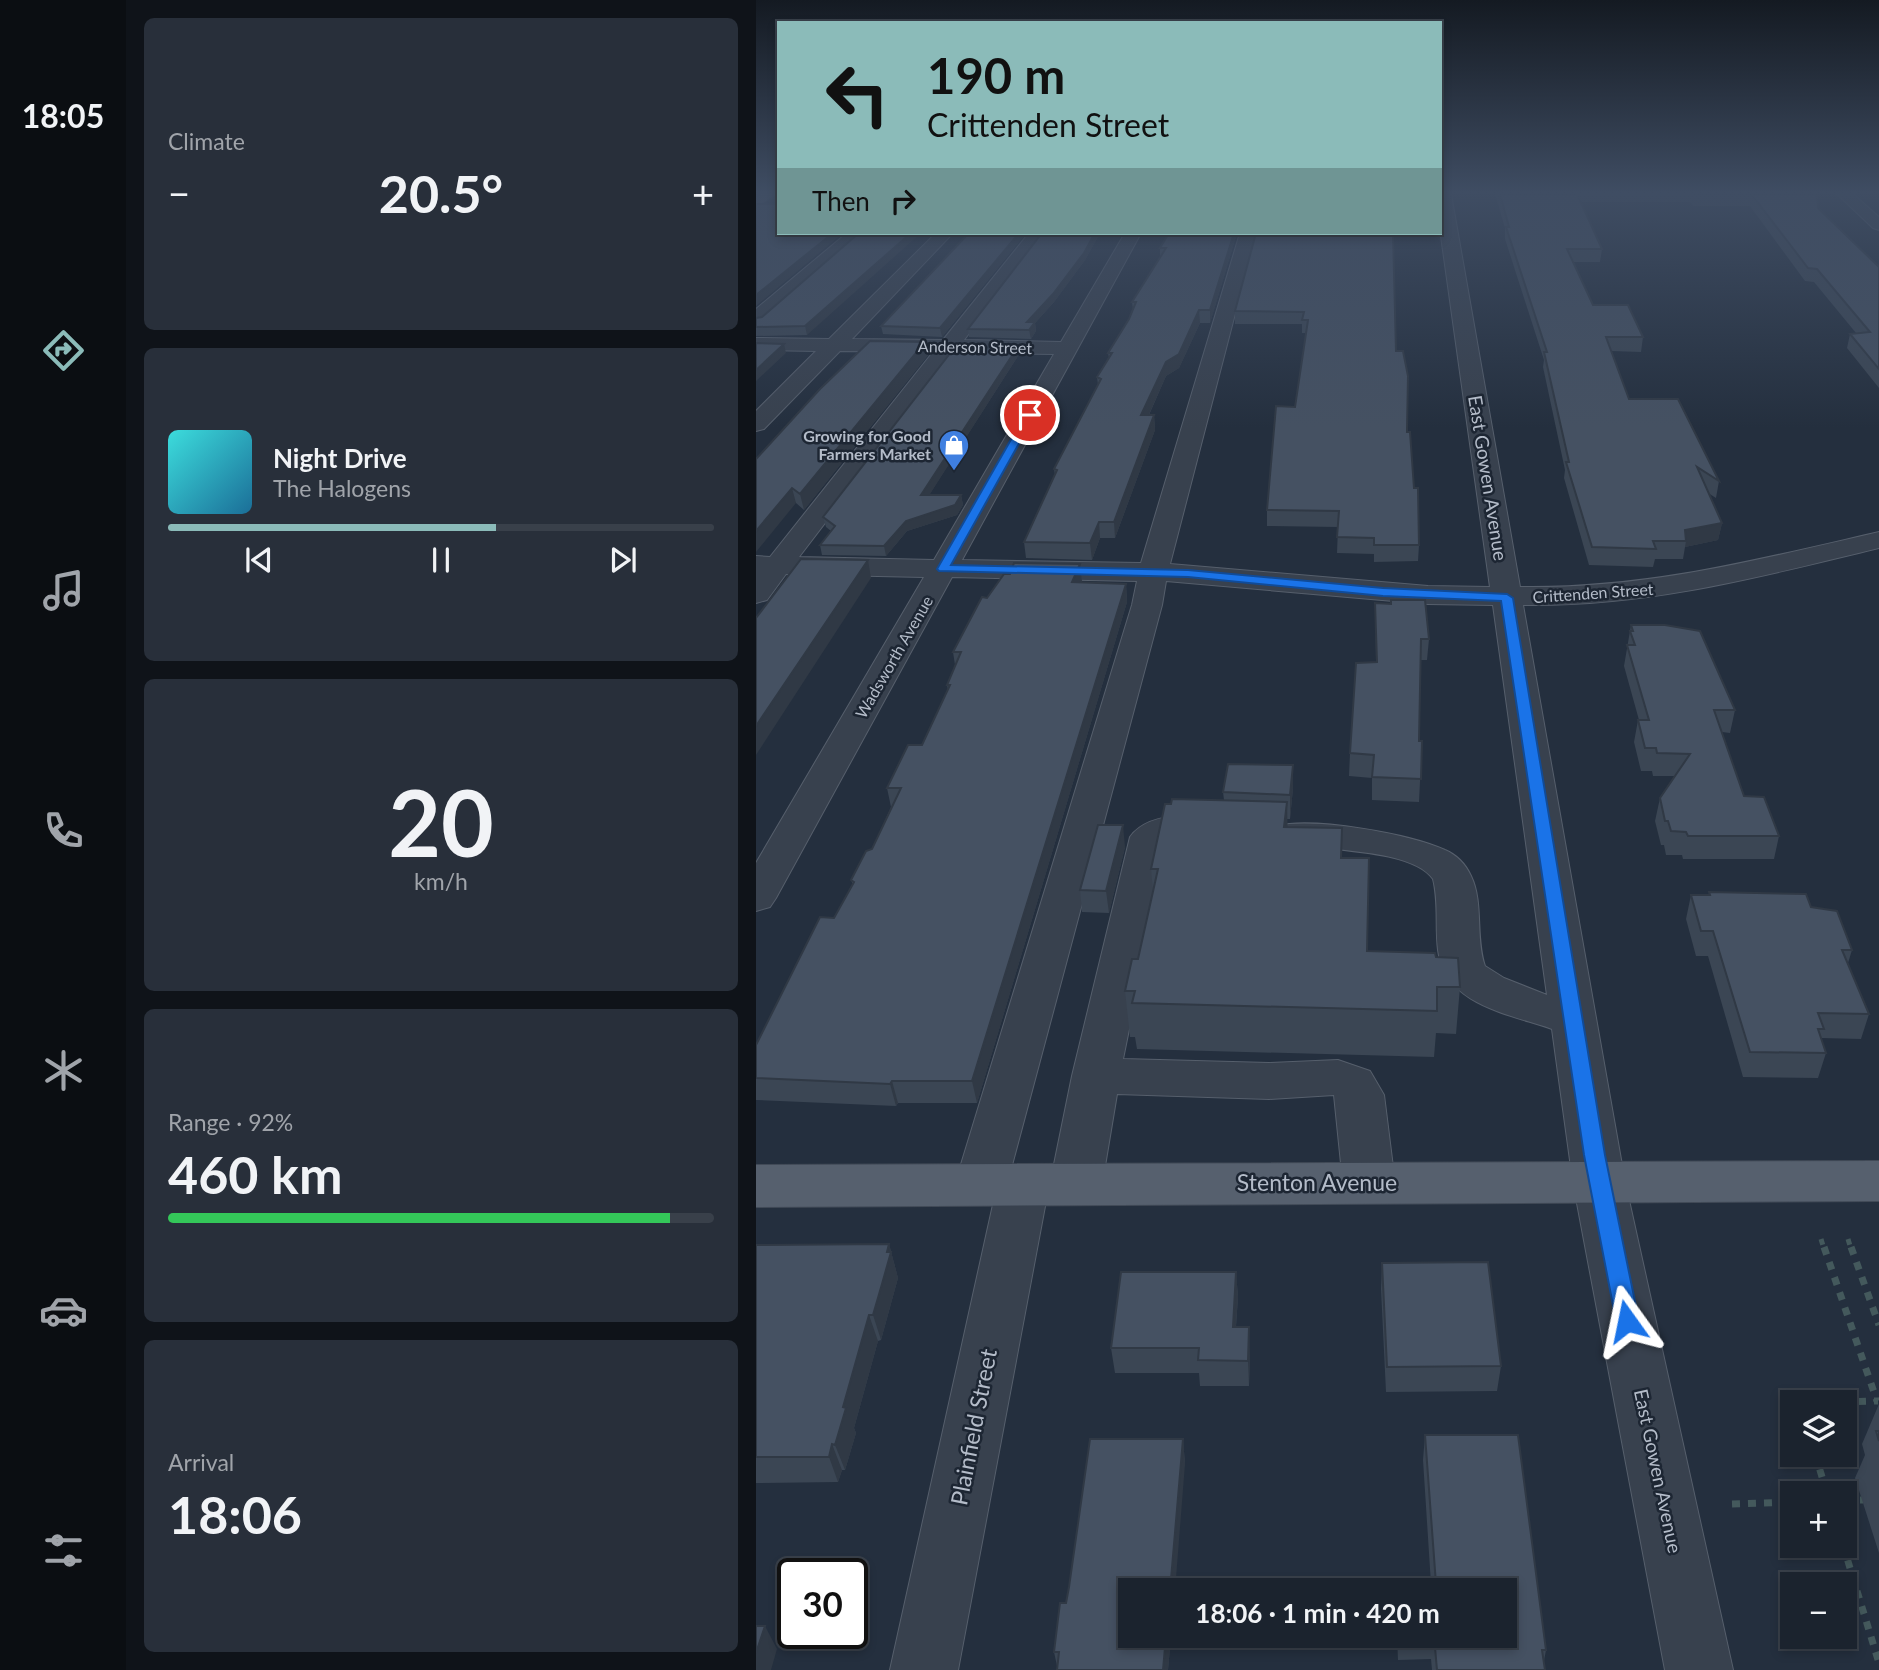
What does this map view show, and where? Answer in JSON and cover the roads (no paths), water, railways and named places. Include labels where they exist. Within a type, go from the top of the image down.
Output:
[{"type":"main road","name":"Stenton Avenue","points":[[756,1186],[1879,1181]]},
{"type":"street","points":[[756,319],[812,272]]},
{"type":"street","points":[[756,424],[906,272]]},
{"type":"street","points":[[756,594],[767,565],[1006,272]]},
{"type":"street","name":"Wadsworth Avenue","points":[[756,898],[1111,272]]},
{"type":"street","points":[[1027,1184],[1065,894],[1237,272]]},
{"type":"street","name":"East Gowen Avenue","points":[[1455,272],[1599,1182],[1699,1670]]},
{"type":"street","name":"Anderson Street","points":[[756,344],[1068,348]]},
{"type":"street","name":"Crittenden Street","points":[[767,565],[1153,572],[1222,575],[1394,593],[1507,598],[1586,597],[1660,589],[1726,577],[1879,540]]},
{"type":"street","points":[[1027,1184],[1096,1076],[1149,837],[1159,830],[1173,826],[1252,830],[1375,843],[1410,850],[1446,867],[1454,880],[1462,961],[1467,975],[1479,986],[1572,1019]]},
{"type":"street","points":[[1096,1076],[1269,1081],[1338,1077],[1353,1083],[1360,1095],[1368,1183]]},
{"type":"street","name":"Plainfield Street","points":[[924,1670],[1027,1184]]},
{"type":"place","name":"Growing for Good Farmers Market","points":[[954,472]]}]
